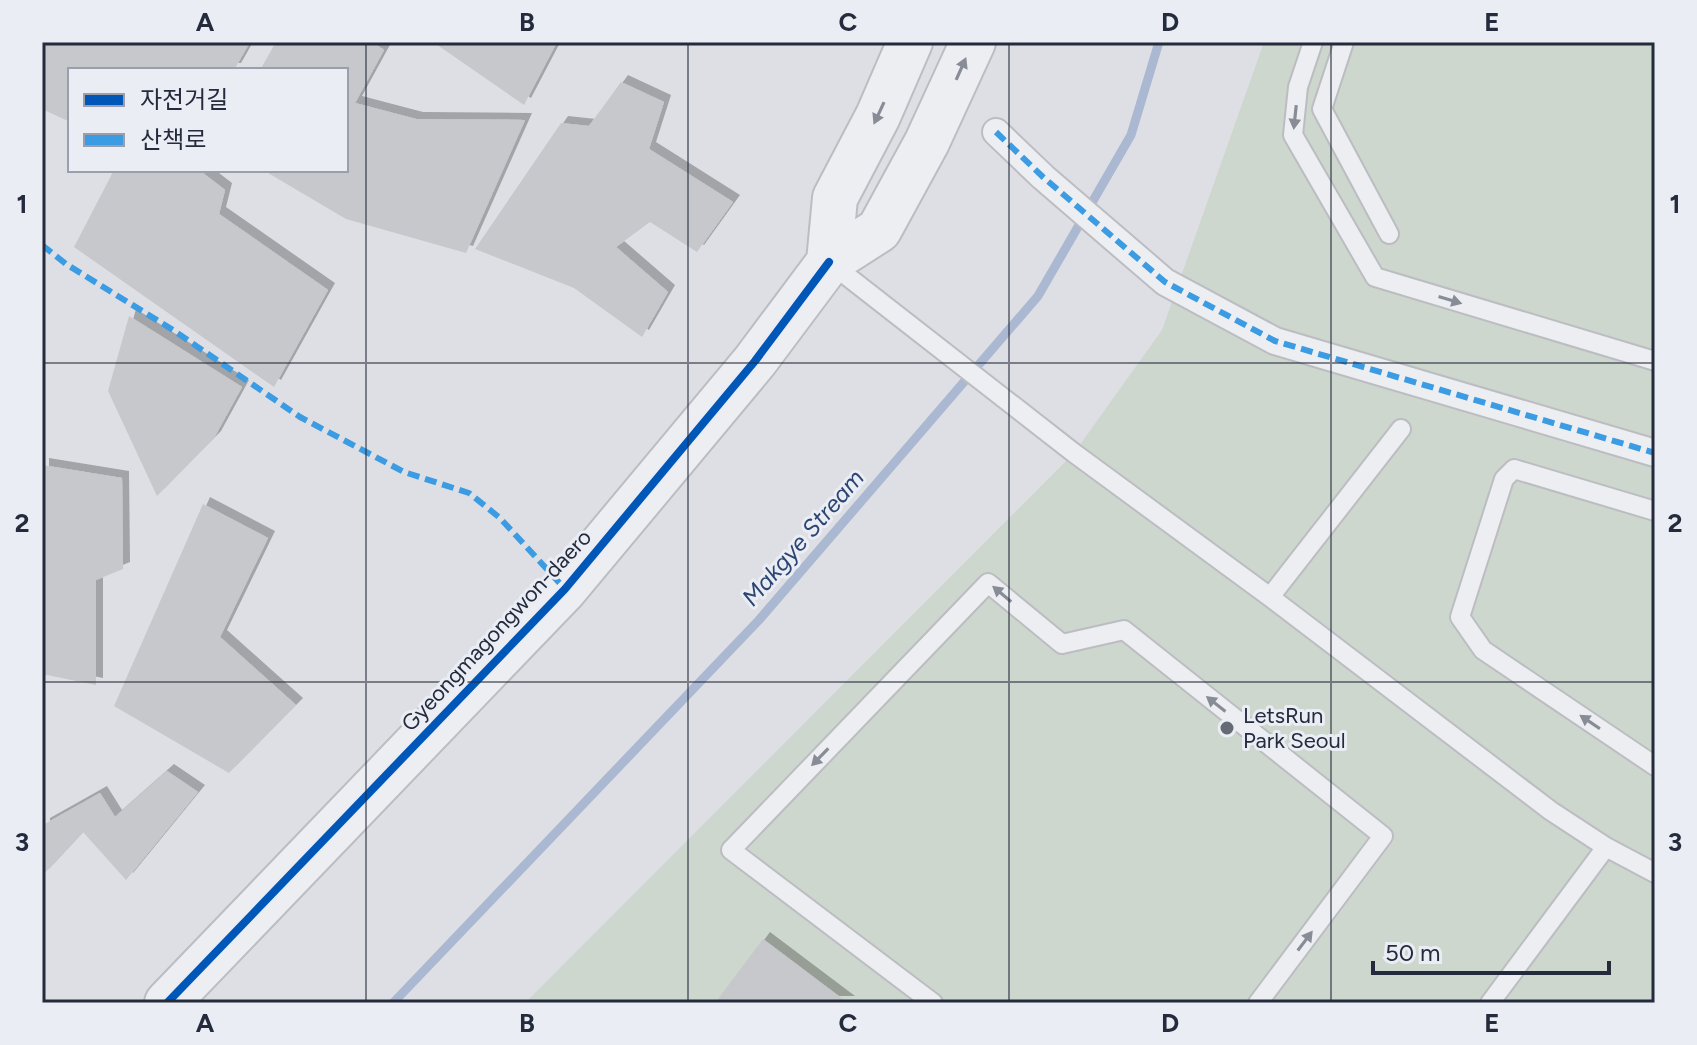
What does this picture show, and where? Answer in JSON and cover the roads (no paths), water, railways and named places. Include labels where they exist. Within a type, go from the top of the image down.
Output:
[{"type":"street","points":[[829,262],[835,198],[878,116],[910,42]]},
{"type":"street","name":"Gyeongmagongwon-daero","points":[[167,1003],[565,589],[755,361],[829,262],[879,230],[927,142],[973,42]]},
{"type":"street","points":[[996,132],[1043,177],[1165,282],[1275,341],[1655,453]]},
{"type":"lane","points":[[1313,42],[1298,87],[1293,135],[1375,277],[1655,361]]},
{"type":"lane","points":[[1344,42],[1322,109],[1389,234]]},
{"type":"lane","points":[[829,262],[1074,453],[1270,597],[1551,811],[1606,847],[1655,873]]},
{"type":"lane","points":[[1270,597],[1401,429]]},
{"type":"lane","points":[[1655,511],[1514,469],[1504,479],[1460,617],[1483,650],[1655,766]]},
{"type":"lane","points":[[933,1003],[731,850],[988,583],[1062,644],[1124,630],[1383,836],[1258,1003]]},
{"type":"lane","points":[[1490,1003],[1606,847]]},
{"type":"waterway","name":"Makgye Stream","points":[[393,1003],[759,620],[1038,296],[1131,135],[1159,42]]},
{"type":"place","name":"LetsRun Park Seoul","points":[[1227,728]]}]
